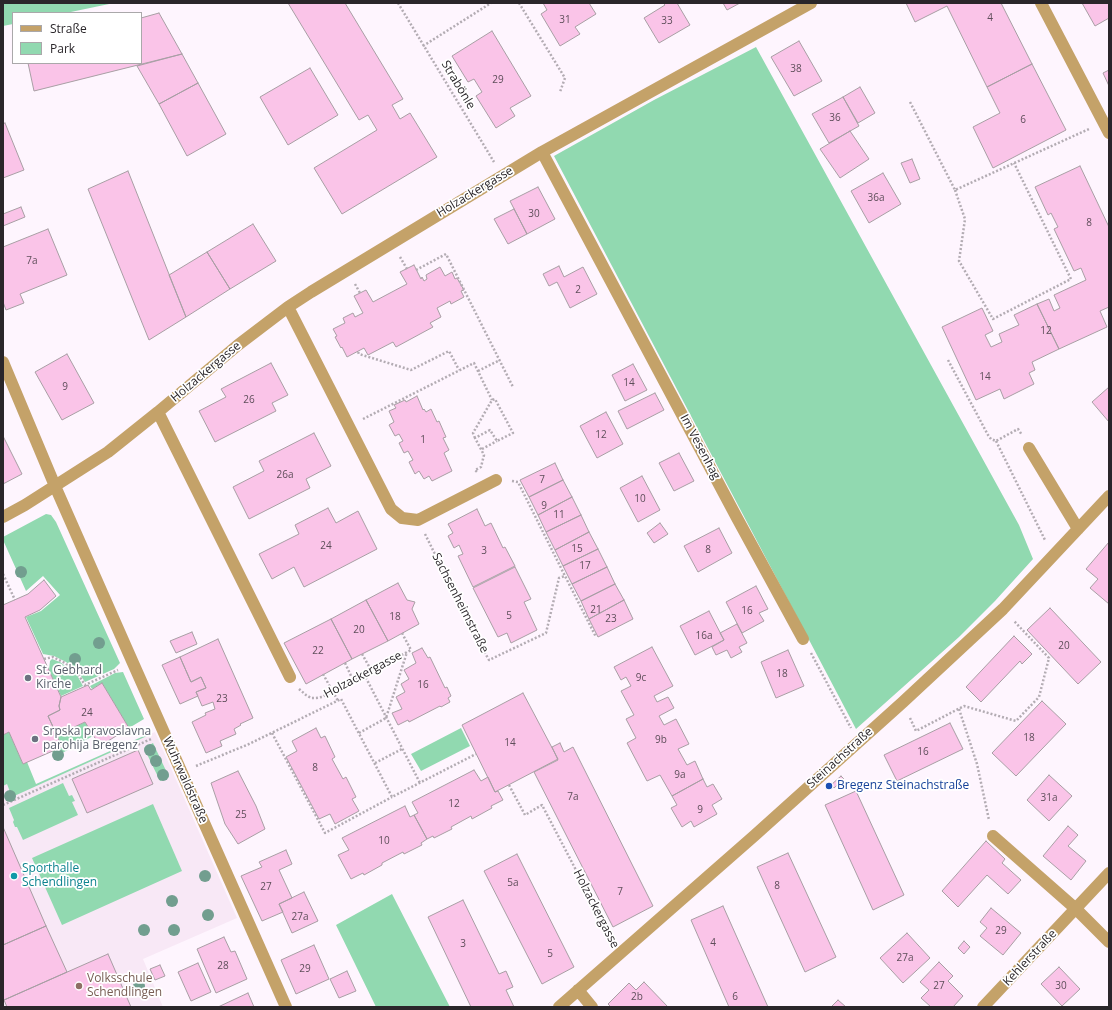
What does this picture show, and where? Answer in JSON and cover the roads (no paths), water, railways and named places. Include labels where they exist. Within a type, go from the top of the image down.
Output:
[{"type":"street","name":"Holzackergasse","points":[[3,517],[25,505],[108,452],[238,345],[288,307],[311,292],[542,152],[811,3]]},
{"type":"street","points":[[1041,3],[1106,128]]},
{"type":"street","name":"Im Vesenhag","points":[[542,152],[733,511],[803,639]]},
{"type":"street","points":[[288,307],[391,509],[402,518],[418,520],[496,480]]},
{"type":"street","name":"Wuhrwaldstraße","points":[[3,362],[55,486],[286,1007]]},
{"type":"street","points":[[158,412],[290,677]]},
{"type":"street","points":[[1029,448],[1078,529]]},
{"type":"street","name":"Steinachstraße","points":[[559,1007],[903,702],[1003,609],[1109,496]]},
{"type":"street","points":[[993,836],[1076,909],[1109,942]]},
{"type":"street","name":"Kehlerstraße","points":[[983,1007],[1109,873]]},
{"type":"street","points":[[578,990],[592,1007]]},
{"type":"place","name":"St. Gebhard Kirche","points":[[28,678]]},
{"type":"place","name":"Srpska pravoslavna parohija Bregenz","points":[[35,739]]},
{"type":"place","name":"Bregenz Steinachstraße","points":[[829,786]]},
{"type":"place","name":"Sporthalle Schendlingen","points":[[14,876]]},
{"type":"place","name":"Volksschule Schendlingen","points":[[79,986]]}]
